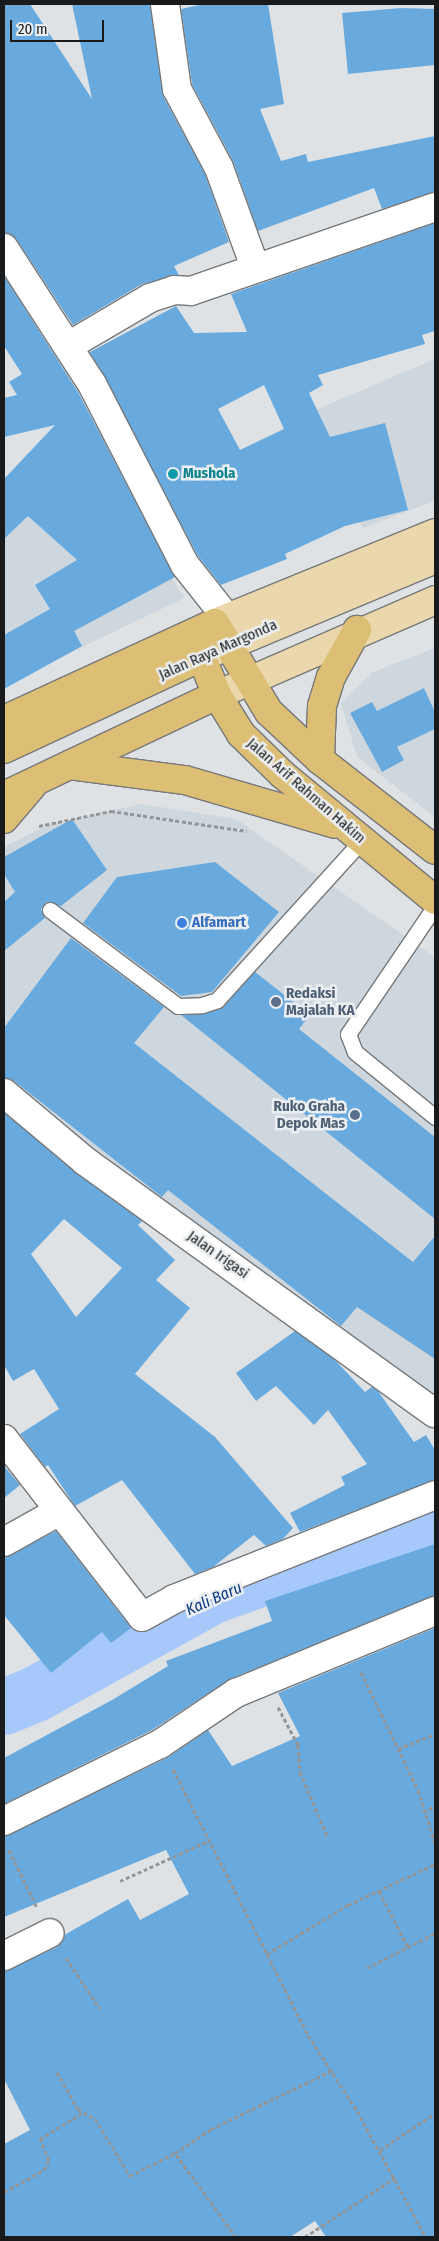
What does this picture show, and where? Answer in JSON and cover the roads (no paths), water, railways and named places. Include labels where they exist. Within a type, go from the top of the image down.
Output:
[{"type":"highway","points":[[320,760],[322,706],[331,677],[357,630]]},
{"type":"highway","points":[[213,635],[249,680],[269,712],[320,760],[435,850]]},
{"type":"highway","name":"Jalan Arif Rahman Hakim","points":[[213,635],[217,695],[258,752],[435,900]]},
{"type":"highway","name":"Jalan Raya Margonda","points":[[4,720],[213,635]]},
{"type":"highway","name":"Jalan Raya Margonda","points":[[4,749],[213,635]]},
{"type":"highway","points":[[4,796],[217,695]]},
{"type":"highway","points":[[70,765],[185,780],[355,834]]},
{"type":"highway","points":[[4,820],[36,781]]},
{"type":"main road","name":"Jalan Raya Margonda","points":[[213,635],[435,533]]},
{"type":"main road","name":"Jalan Raya Margonda","points":[[213,635],[435,559]]},
{"type":"main road","points":[[217,695],[357,630],[435,600]]},
{"type":"street","points":[[165,4],[177,89],[219,168],[255,267]]},
{"type":"street","points":[[70,345],[150,298],[174,290],[192,292],[255,267],[354,238],[435,207]]},
{"type":"street","points":[[4,248],[70,345],[185,565],[213,635]]},
{"type":"street","name":"Jalan Irigasi","points":[[4,1093],[85,1161],[435,1413]]},
{"type":"street","points":[[4,1440],[58,1512],[142,1617],[174,1599],[435,1496]]},
{"type":"street","points":[[4,1542],[58,1512]]},
{"type":"street","points":[[4,1820],[160,1744],[236,1693],[435,1611]]},
{"type":"street","points":[[4,1956],[50,1934]]},
{"type":"lane","points":[[50,910],[178,1006],[202,1005],[217,1000],[355,834]]},
{"type":"lane","points":[[435,906],[348,1034],[355,1052],[435,1117]]},
{"type":"waterway","name":"Kali Baru","points":[[4,1707],[36,1694],[213,1596],[435,1516]]},
{"type":"place","name":"Mushola","points":[[173,474]]},
{"type":"place","name":"Alfamart","points":[[182,923]]},
{"type":"place","name":"Redaksi Majalah KA","points":[[276,1002]]},
{"type":"place","name":"Ruko Graha Depok Mas","points":[[355,1115]]}]
